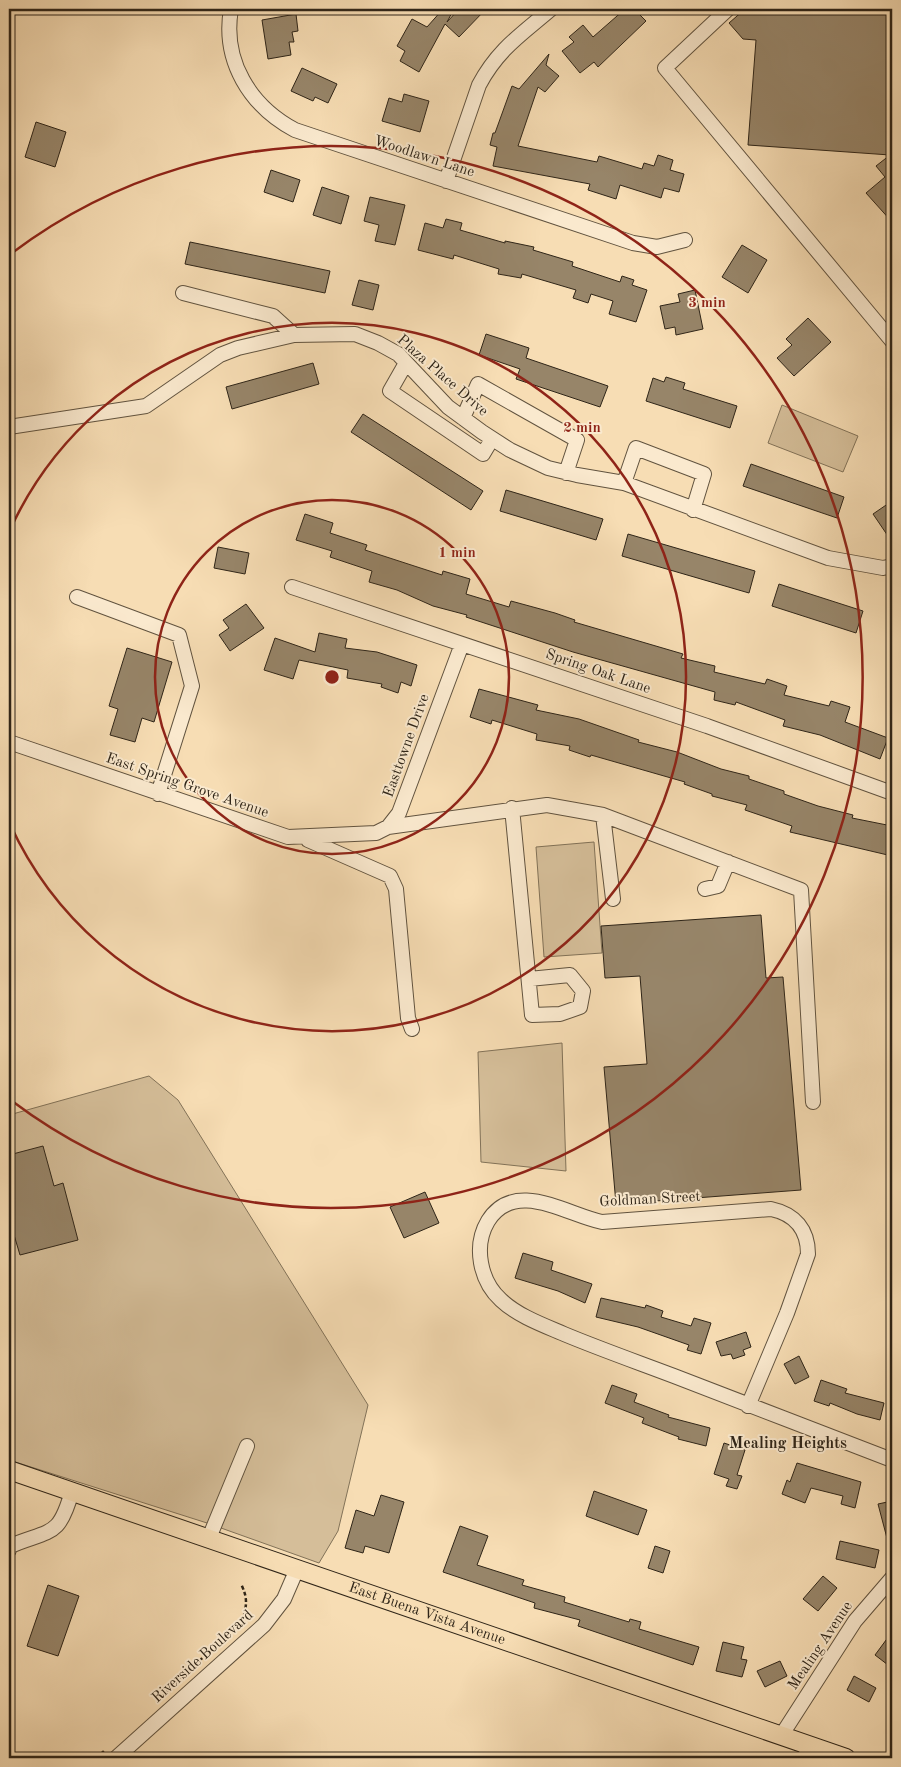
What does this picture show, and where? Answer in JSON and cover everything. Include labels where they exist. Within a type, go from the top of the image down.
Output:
[{"type":"main road","name":"East Buena Vista Avenue","points":[[9,1470],[781,1736],[807,1752],[846,1758]]},
{"type":"street","name":"Woodlawn Lane","points":[[232,9],[229,33],[233,58],[246,88],[268,113],[295,130],[645,246],[669,245],[685,240]]},
{"type":"street","points":[[446,181],[479,84],[487,70],[507,44],[551,9]]},
{"type":"street","points":[[728,9],[665,68],[892,341]]},
{"type":"street","points":[[183,293],[273,316],[294,335]]},
{"type":"street","name":"Plaza Place Drive","points":[[9,427],[99,412],[136,409],[146,406],[220,355],[294,335],[354,334],[378,343],[398,354],[448,407],[492,438],[548,468],[624,483],[693,510],[828,558],[887,567]]},
{"type":"street","points":[[406,363],[390,391],[483,454],[492,438]]},
{"type":"street","points":[[463,418],[478,384],[577,440],[566,473]]},
{"type":"street","points":[[624,483],[636,448],[704,474],[693,510]]},
{"type":"street","name":"Spring Oak Lane","points":[[292,587],[707,726],[892,793]]},
{"type":"street","points":[[77,597],[179,635],[192,686],[158,794]]},
{"type":"street","name":"Easttowne Drive","points":[[388,827],[399,813],[462,644]]},
{"type":"street","name":"East Spring Grove Avenue","points":[[9,742],[288,837],[376,833],[388,827]]},
{"type":"street","points":[[388,827],[512,808],[547,805],[603,815],[801,890],[813,1102]]},
{"type":"street","points":[[512,808],[529,979]]},
{"type":"street","points":[[603,815],[612,899]]},
{"type":"street","points":[[303,837],[390,876],[396,889],[408,1018],[412,1029]]},
{"type":"street","points":[[705,889],[718,886],[728,862]]},
{"type":"street","name":"Goldman Street","points":[[748,1406],[787,1313],[808,1254],[808,1245],[802,1227],[789,1214],[771,1209],[602,1222],[580,1216],[546,1202],[522,1201],[503,1206],[489,1219],[481,1238],[480,1257],[487,1282],[507,1306],[542,1325],[748,1406],[892,1460]]},
{"type":"street","points":[[209,1538],[248,1446]]},
{"type":"street","points":[[9,1550],[10,1546],[43,1535],[61,1523],[72,1491]]},
{"type":"street","name":"Riverside Boulevard","points":[[116,1758],[264,1625],[284,1599],[297,1569]]},
{"type":"street","name":"Mealing Avenue","points":[[781,1736],[855,1620],[892,1578]]},
{"type":"path","points":[[165,1693],[242,1620],[247,1606],[247,1596],[241,1584]]},
{"type":"path","points":[[96,1758],[110,1745]]},
{"type":"shaded area","points":[[782,405],[858,436],[843,472],[768,443]]},
{"type":"shaded area","points":[[594,842],[602,953],[544,957],[536,847]]},
{"type":"shaded area","points":[[562,1043],[566,1171],[481,1162],[478,1052]]},
{"type":"shaded area","points":[[149,1076],[178,1100],[368,1405],[338,1531],[319,1563],[207,1523],[9,1460],[9,1115]]},
{"type":"building","points":[[443,9],[454,9],[447,22],[459,9],[486,9],[459,37],[445,24],[419,72],[400,61],[405,51],[397,46],[412,19],[427,27]]},
{"type":"building","points":[[625,9],[634,9],[646,21],[598,67],[594,62],[580,73],[562,51],[574,42],[569,37],[583,25],[593,37]]},
{"type":"building","points":[[745,9],[833,9],[892,13],[892,222],[866,193],[885,177],[876,166],[890,155],[748,145],[756,40],[743,39],[729,23]]},
{"type":"building","points":[[296,14],[298,31],[292,32],[294,42],[289,42],[291,55],[268,59],[262,20]]},
{"type":"building","points":[[549,54],[546,65],[559,76],[545,92],[538,87],[518,146],[597,162],[599,156],[642,169],[644,163],[654,166],[658,155],[673,160],[670,170],[684,174],[679,192],[664,188],[661,198],[620,185],[616,199],[588,190],[590,184],[493,166],[497,147],[490,145],[512,86],[519,89]]},
{"type":"building","points":[[302,68],[337,84],[328,103],[315,97],[313,101],[291,91]]},
{"type":"building","points":[[404,94],[429,101],[420,132],[382,121],[389,98],[402,102]]},
{"type":"building","points":[[36,122],[66,132],[55,167],[25,157]]},
{"type":"building","points":[[271,170],[300,180],[293,202],[264,192]]},
{"type":"building","points":[[322,187],[349,196],[341,224],[313,215]]},
{"type":"building","points":[[370,197],[405,205],[395,245],[375,241],[379,225],[364,221]]},
{"type":"building","points":[[446,219],[462,223],[460,230],[505,243],[505,241],[534,247],[533,250],[573,262],[572,266],[620,282],[622,276],[634,280],[632,285],[647,290],[636,322],[609,314],[613,301],[591,294],[588,303],[573,298],[576,290],[522,274],[521,278],[498,274],[499,269],[454,255],[453,259],[418,250],[425,223],[443,228]]},
{"type":"building","points":[[190,242],[330,271],[325,293],[185,264]]},
{"type":"building","points":[[742,245],[767,260],[748,293],[722,277]]},
{"type":"building","points":[[359,280],[379,285],[373,310],[352,305]]},
{"type":"building","points":[[695,290],[703,329],[676,335],[675,327],[665,329],[660,306],[680,302],[678,294]]},
{"type":"building","points":[[808,318],[831,342],[794,376],[777,358],[792,345],[786,339]]},
{"type":"building","points":[[486,334],[529,348],[526,358],[608,386],[600,407],[516,379],[520,369],[479,355]]},
{"type":"building","points":[[313,363],[319,384],[232,409],[226,387]]},
{"type":"building","points":[[666,377],[685,383],[683,389],[737,406],[730,428],[646,401],[653,378],[664,382]]},
{"type":"building","points":[[363,414],[483,491],[471,510],[351,432]]},
{"type":"building","points":[[751,464],[844,497],[837,518],[743,486]]},
{"type":"building","points":[[506,490],[603,519],[596,540],[500,511]]},
{"type":"building","points":[[892,501],[892,542],[873,514]]},
{"type":"building","points":[[305,514],[333,523],[330,533],[367,545],[365,550],[442,575],[443,571],[470,579],[466,594],[509,607],[511,601],[555,613],[575,620],[574,622],[683,654],[681,658],[715,666],[714,672],[765,684],[767,679],[787,686],[784,695],[829,706],[831,701],[850,707],[845,722],[888,738],[880,759],[820,735],[783,726],[785,720],[736,702],[735,705],[714,700],[715,692],[573,652],[466,617],[467,615],[433,606],[397,590],[369,582],[372,571],[330,557],[332,551],[296,540]]},
{"type":"building","points":[[628,534],[755,571],[749,593],[622,556]]},
{"type":"building","points":[[218,547],[249,553],[245,574],[214,568]]},
{"type":"building","points":[[779,584],[863,611],[856,633],[772,606]]},
{"type":"building","points":[[246,604],[264,628],[230,651],[219,635],[229,628],[223,620]]},
{"type":"building","points":[[319,633],[347,639],[345,648],[377,652],[417,665],[411,686],[401,682],[398,693],[381,687],[382,684],[347,678],[348,670],[299,660],[293,679],[264,670],[275,638],[315,652]]},
{"type":"building","points":[[127,648],[172,662],[154,722],[142,718],[135,742],[110,735],[118,709],[109,706]]},
{"type":"building","points":[[479,689],[538,705],[536,710],[579,719],[639,740],[638,742],[677,752],[721,769],[749,776],[749,779],[784,791],[784,794],[818,806],[853,815],[852,818],[892,826],[892,856],[790,832],[792,826],[745,810],[747,805],[712,796],[712,794],[684,784],[685,782],[591,755],[590,757],[569,750],[570,746],[536,740],[537,734],[492,720],[491,724],[470,717]]},
{"type":"building","points":[[761,915],[766,978],[783,977],[801,1190],[616,1204],[604,1067],[647,1064],[640,976],[605,978],[601,926]]},
{"type":"building","points":[[43,1146],[54,1186],[63,1183],[78,1240],[20,1255],[9,1218],[9,1155]]},
{"type":"building","points":[[425,1192],[439,1223],[404,1238],[390,1207]]},
{"type":"building","points":[[523,1253],[553,1262],[551,1270],[592,1284],[585,1303],[558,1291],[515,1278]]},
{"type":"building","points":[[601,1298],[645,1308],[646,1305],[663,1311],[661,1317],[691,1326],[694,1318],[711,1323],[701,1354],[687,1350],[689,1345],[638,1327],[596,1317]]},
{"type":"building","points":[[746,1332],[751,1347],[743,1350],[745,1355],[733,1359],[731,1354],[721,1356],[716,1342]]},
{"type":"building","points":[[799,1356],[809,1377],[795,1384],[784,1364]]},
{"type":"building","points":[[821,1380],[847,1389],[845,1393],[884,1403],[880,1420],[857,1414],[830,1403],[829,1406],[814,1401]]},
{"type":"building","points":[[612,1385],[637,1394],[634,1402],[669,1415],[668,1417],[710,1428],[706,1446],[678,1439],[679,1437],[642,1423],[644,1418],[605,1403]]},
{"type":"building","points":[[724,1443],[745,1450],[737,1475],[742,1476],[737,1489],[726,1486],[729,1479],[714,1474]]},
{"type":"building","points":[[797,1463],[861,1482],[855,1508],[841,1504],[843,1496],[811,1488],[805,1503],[782,1494],[787,1480],[790,1482]]},
{"type":"building","points":[[594,1491],[647,1510],[638,1535],[586,1516]]},
{"type":"building","points":[[381,1495],[404,1502],[389,1553],[365,1546],[363,1553],[345,1548],[356,1510],[374,1516]]},
{"type":"building","points":[[892,1501],[892,1541],[888,1542],[878,1504]]},
{"type":"building","points":[[460,1526],[488,1536],[477,1565],[524,1580],[522,1585],[565,1597],[564,1602],[629,1622],[630,1619],[641,1622],[639,1629],[699,1647],[693,1665],[578,1626],[580,1620],[534,1608],[535,1603],[443,1572]]},
{"type":"building","points":[[840,1541],[879,1550],[875,1568],[836,1559]]},
{"type":"building","points":[[655,1546],[670,1551],[663,1573],[648,1568]]},
{"type":"building","points":[[823,1576],[837,1588],[818,1611],[803,1599]]},
{"type":"building","points":[[48,1585],[79,1596],[58,1656],[27,1646]]},
{"type":"building","points":[[892,1632],[892,1668],[875,1655]]},
{"type":"building","points":[[723,1642],[744,1647],[741,1659],[747,1660],[742,1677],[716,1671]]},
{"type":"building","points":[[780,1661],[787,1676],[765,1687],[757,1671]]},
{"type":"building","points":[[854,1676],[876,1688],[869,1702],[847,1690]]},
{"type":"district","name":"Mealing Heights","points":[[788,1444]]}]
